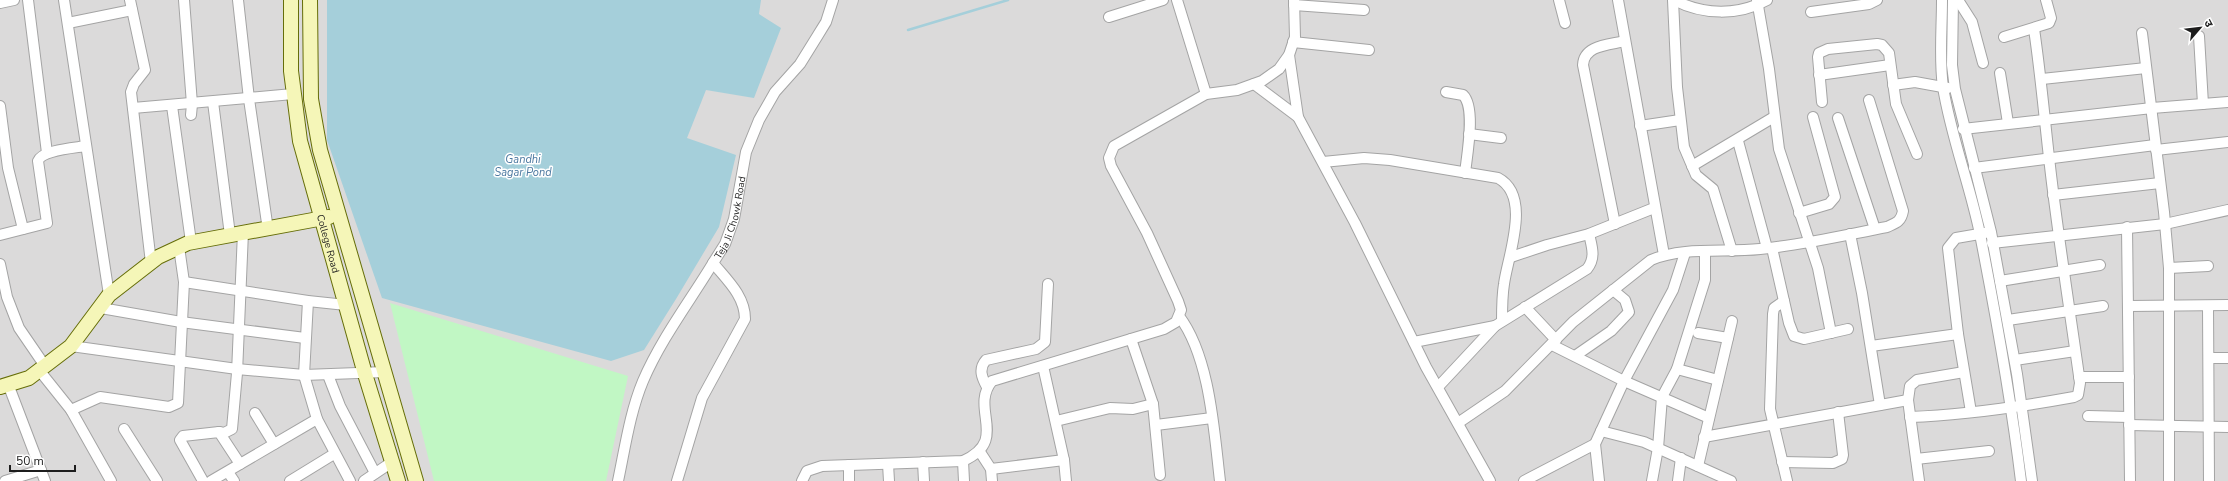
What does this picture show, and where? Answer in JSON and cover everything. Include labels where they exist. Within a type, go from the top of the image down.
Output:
[{"type":"main road","name":"College Road","points":[[291,0],[291,71],[300,141],[365,374],[398,481]]},
{"type":"main road","name":"College Road","points":[[310,0],[311,98],[320,150],[340,214],[416,481]]},
{"type":"main road","points":[[4,385],[29,378],[72,346],[102,308],[109,295],[151,263],[185,245],[340,214]]},
{"type":"street","points":[[0,3],[14,0]]},
{"type":"street","points":[[28,0],[47,153]]},
{"type":"street","points":[[64,0],[109,295]]},
{"type":"street","points":[[130,0],[145,70],[132,89],[151,263]]},
{"type":"street","points":[[184,0],[192,104],[191,115]]},
{"type":"street","points":[[238,0],[249,98],[268,223]]},
{"type":"street","name":"Teja Ji Chowk Road","points":[[677,481],[702,398],[745,319],[745,307],[740,296],[713,263],[725,244],[734,219],[746,152],[759,120],[775,92],[800,64],[826,22],[833,0]]},
{"type":"street","points":[[1109,17],[1163,0]]},
{"type":"street","points":[[1177,0],[1206,94]]},
{"type":"street","points":[[1559,0],[1565,23]]},
{"type":"street","points":[[1618,0],[1654,208],[1664,255]]},
{"type":"street","points":[[1732,251],[1714,189],[1700,180],[1684,147],[1680,120],[1673,0],[1709,12],[1732,11],[1761,2],[1774,117],[1781,156],[1822,283],[1831,332]]},
{"type":"street","points":[[1811,12],[1844,4],[1869,4],[1877,0]]},
{"type":"street","points":[[1942,0],[1941,66],[1943,87],[1953,132],[1980,234],[2012,408],[2021,481]]},
{"type":"street","points":[[1953,0],[1952,65],[1955,89],[1991,232],[2015,360],[2032,481]]},
{"type":"street","points":[[1958,0],[1972,22],[1982,63]]},
{"type":"street","points":[[2004,37],[2045,26],[2051,21],[2046,0]]},
{"type":"street","points":[[802,481],[807,471],[812,468],[848,465],[963,461],[980,452],[987,437],[985,395],[987,387],[992,381],[1164,329],[1176,322],[1181,310],[1178,301],[1146,233],[1111,166],[1109,158],[1114,146],[1206,94],[1237,90],[1254,84],[1279,69],[1289,55],[1294,42],[1294,3],[1364,10]]},
{"type":"street","points":[[68,23],[132,10]]},
{"type":"street","points":[[1910,417],[2022,407],[2074,397],[2078,394],[2079,377],[2062,271],[2042,79],[2034,29]]},
{"type":"street","points":[[2142,33],[2152,108],[2169,268],[2169,481]]},
{"type":"street","points":[[2199,36],[2203,104]]},
{"type":"street","points":[[1615,224],[1583,65],[1583,57],[1592,49],[1625,41]]},
{"type":"street","points":[[1294,42],[1369,50]]},
{"type":"street","points":[[1822,102],[1818,57],[1822,51],[1828,49],[1882,45],[1888,53],[1896,104],[1917,154]]},
{"type":"street","points":[[1289,55],[1298,117],[1356,223],[1414,342],[1490,481]]},
{"type":"street","points":[[1820,75],[1890,65]]},
{"type":"street","points":[[2042,79],[2146,68]]},
{"type":"street","points":[[2000,73],[2008,123]]},
{"type":"street","points":[[1893,85],[1915,82],[1955,89]]},
{"type":"street","points":[[1254,84],[1298,117]]},
{"type":"street","points":[[1446,92],[1463,95],[1469,104],[1469,134],[1465,172]]},
{"type":"street","points":[[133,108],[172,106],[294,94]]},
{"type":"street","points":[[1458,423],[1505,391],[1573,322],[1651,260],[1664,255],[1769,248],[1850,234],[1898,223],[1902,218],[1902,211],[1869,100]]},
{"type":"street","points":[[203,481],[180,439],[183,436],[219,432],[224,433],[232,428],[242,291],[237,234],[213,102]]},
{"type":"street","points":[[1964,129],[2152,108],[2228,102]]},
{"type":"street","points":[[0,106],[8,168],[23,229]]},
{"type":"street","points":[[72,410],[100,397],[169,407],[175,406],[178,403],[185,245],[172,106]]},
{"type":"street","points":[[1692,166],[1738,141],[1774,117]]},
{"type":"street","points":[[1799,213],[1829,204],[1834,197],[1813,117]]},
{"type":"street","points":[[1838,118],[1875,229]]},
{"type":"street","points":[[1640,126],[1680,120]]},
{"type":"street","points":[[1469,134],[1501,138]]},
{"type":"street","points":[[1738,141],[1784,301],[1791,332],[1798,339],[1848,329]]},
{"type":"street","points":[[1974,168],[2049,157],[2228,142]]},
{"type":"street","points":[[0,235],[46,223],[38,161],[39,157],[47,153],[86,146]]},
{"type":"street","points":[[1323,162],[1364,158],[1390,160],[1498,178],[1505,182],[1511,188],[1514,200],[1516,224],[1511,257],[1504,283],[1499,324]]},
{"type":"street","points":[[2053,195],[2160,183]]},
{"type":"street","points":[[1511,257],[1547,245],[1589,234],[1654,208]]},
{"type":"street","points":[[1992,243],[2165,224],[2228,210]]},
{"type":"street","points":[[2127,228],[2130,481]]},
{"type":"street","points":[[1971,412],[1958,334],[1948,248],[1956,238],[1991,232]]},
{"type":"street","points":[[1438,387],[1499,324],[1587,269],[1592,263],[1593,256],[1589,234]]},
{"type":"street","points":[[1850,234],[1871,346],[1880,404]]},
{"type":"street","points":[[1652,481],[1658,448],[1662,397],[1677,369],[1705,280],[1705,252]]},
{"type":"street","points":[[1600,481],[1595,444],[1624,381],[1673,290],[1685,253]]},
{"type":"street","points":[[618,481],[632,418],[643,382],[652,361],[713,263]]},
{"type":"street","points":[[0,264],[7,297],[18,328],[42,368],[72,410],[111,481]]},
{"type":"street","points":[[2000,281],[2100,265]]},
{"type":"street","points":[[2169,268],[2208,266]]},
{"type":"street","points":[[184,282],[308,301],[346,305]]},
{"type":"street","points":[[987,387],[981,372],[982,364],[986,360],[1036,349],[1045,342],[1048,284]]},
{"type":"street","points":[[1575,356],[1611,330],[1629,312],[1625,300],[1613,290]]},
{"type":"street","points":[[308,301],[304,376],[316,419],[350,481]]},
{"type":"street","points":[[1784,301],[1774,308],[1773,314],[1769,397],[1773,425],[1787,481]]},
{"type":"street","points":[[2129,306],[2169,307],[2228,305]]},
{"type":"street","points":[[2008,320],[2103,306]]},
{"type":"street","points":[[2208,306],[2209,481]]},
{"type":"street","points":[[1526,307],[1554,342],[1575,356],[1624,381],[1709,418]]},
{"type":"street","points":[[102,308],[181,322],[305,338]]},
{"type":"street","points":[[1179,316],[1190,333],[1194,343],[1210,400],[1220,481]]},
{"type":"street","points":[[1698,466],[1732,321]]},
{"type":"street","points":[[1414,342],[1499,324]]},
{"type":"street","points":[[1698,333],[1728,338]]},
{"type":"street","points":[[1871,346],[1958,334]]},
{"type":"street","points":[[1132,339],[1153,404],[1160,475]]},
{"type":"street","points":[[72,346],[237,369],[304,376],[385,372]]},
{"type":"street","points":[[2015,360],[2074,351]]},
{"type":"street","points":[[2208,358],[2228,358]]},
{"type":"street","points":[[1043,366],[1064,460],[1066,481]]},
{"type":"street","points":[[1677,369],[1718,380]]},
{"type":"street","points":[[1919,481],[1908,400],[1910,386],[1916,380],[1964,372]]},
{"type":"street","points":[[328,375],[340,406],[375,474]]},
{"type":"street","points":[[2079,377],[2129,377]]},
{"type":"street","points":[[4,385],[45,481]]},
{"type":"street","points":[[1704,437],[1908,400]]},
{"type":"street","points":[[1056,421],[1110,408],[1133,409],[1153,404]]},
{"type":"street","points":[[1782,462],[1833,463],[1842,459],[1838,412]]},
{"type":"street","points":[[255,413],[274,444]]},
{"type":"street","points":[[2088,416],[2129,421],[2228,427]]},
{"type":"street","points":[[1156,425],[1212,418]]},
{"type":"street","points":[[212,481],[316,419]]},
{"type":"street","points":[[124,429],[157,481]]},
{"type":"street","points":[[1601,431],[1658,448],[1731,481]]},
{"type":"street","points":[[219,432],[240,464]]},
{"type":"street","points":[[1524,481],[1595,444]]},
{"type":"street","points":[[1916,459],[1989,451]]},
{"type":"street","points":[[980,452],[991,469],[992,481]]},
{"type":"street","points":[[290,481],[334,454]]},
{"type":"street","points":[[1678,481],[1681,458]]},
{"type":"street","points":[[991,469],[1064,460]]},
{"type":"street","points":[[963,461],[964,481]]},
{"type":"street","points":[[364,481],[392,462]]},
{"type":"street","points":[[923,462],[924,481]]},
{"type":"street","points":[[888,464],[889,481]]},
{"type":"street","points":[[848,465],[849,481]]},
{"type":"street","points":[[5,481],[41,470]]},
{"type":"street","points":[[228,472],[234,481]]},
{"type":"shaded area","points":[[0,0],[2228,0],[2228,481],[0,481]]},
{"type":"green space","points":[[390,303],[628,376],[606,481],[434,481]]},
{"type":"water","name":"Gandhi Sagar Pond","points":[[327,0],[761,0],[759,14],[781,28],[754,98],[706,90],[687,138],[736,155],[719,227],[644,350],[611,361],[382,298],[327,140]]},
{"type":"waterway","points":[[908,30],[1008,0]]}]
